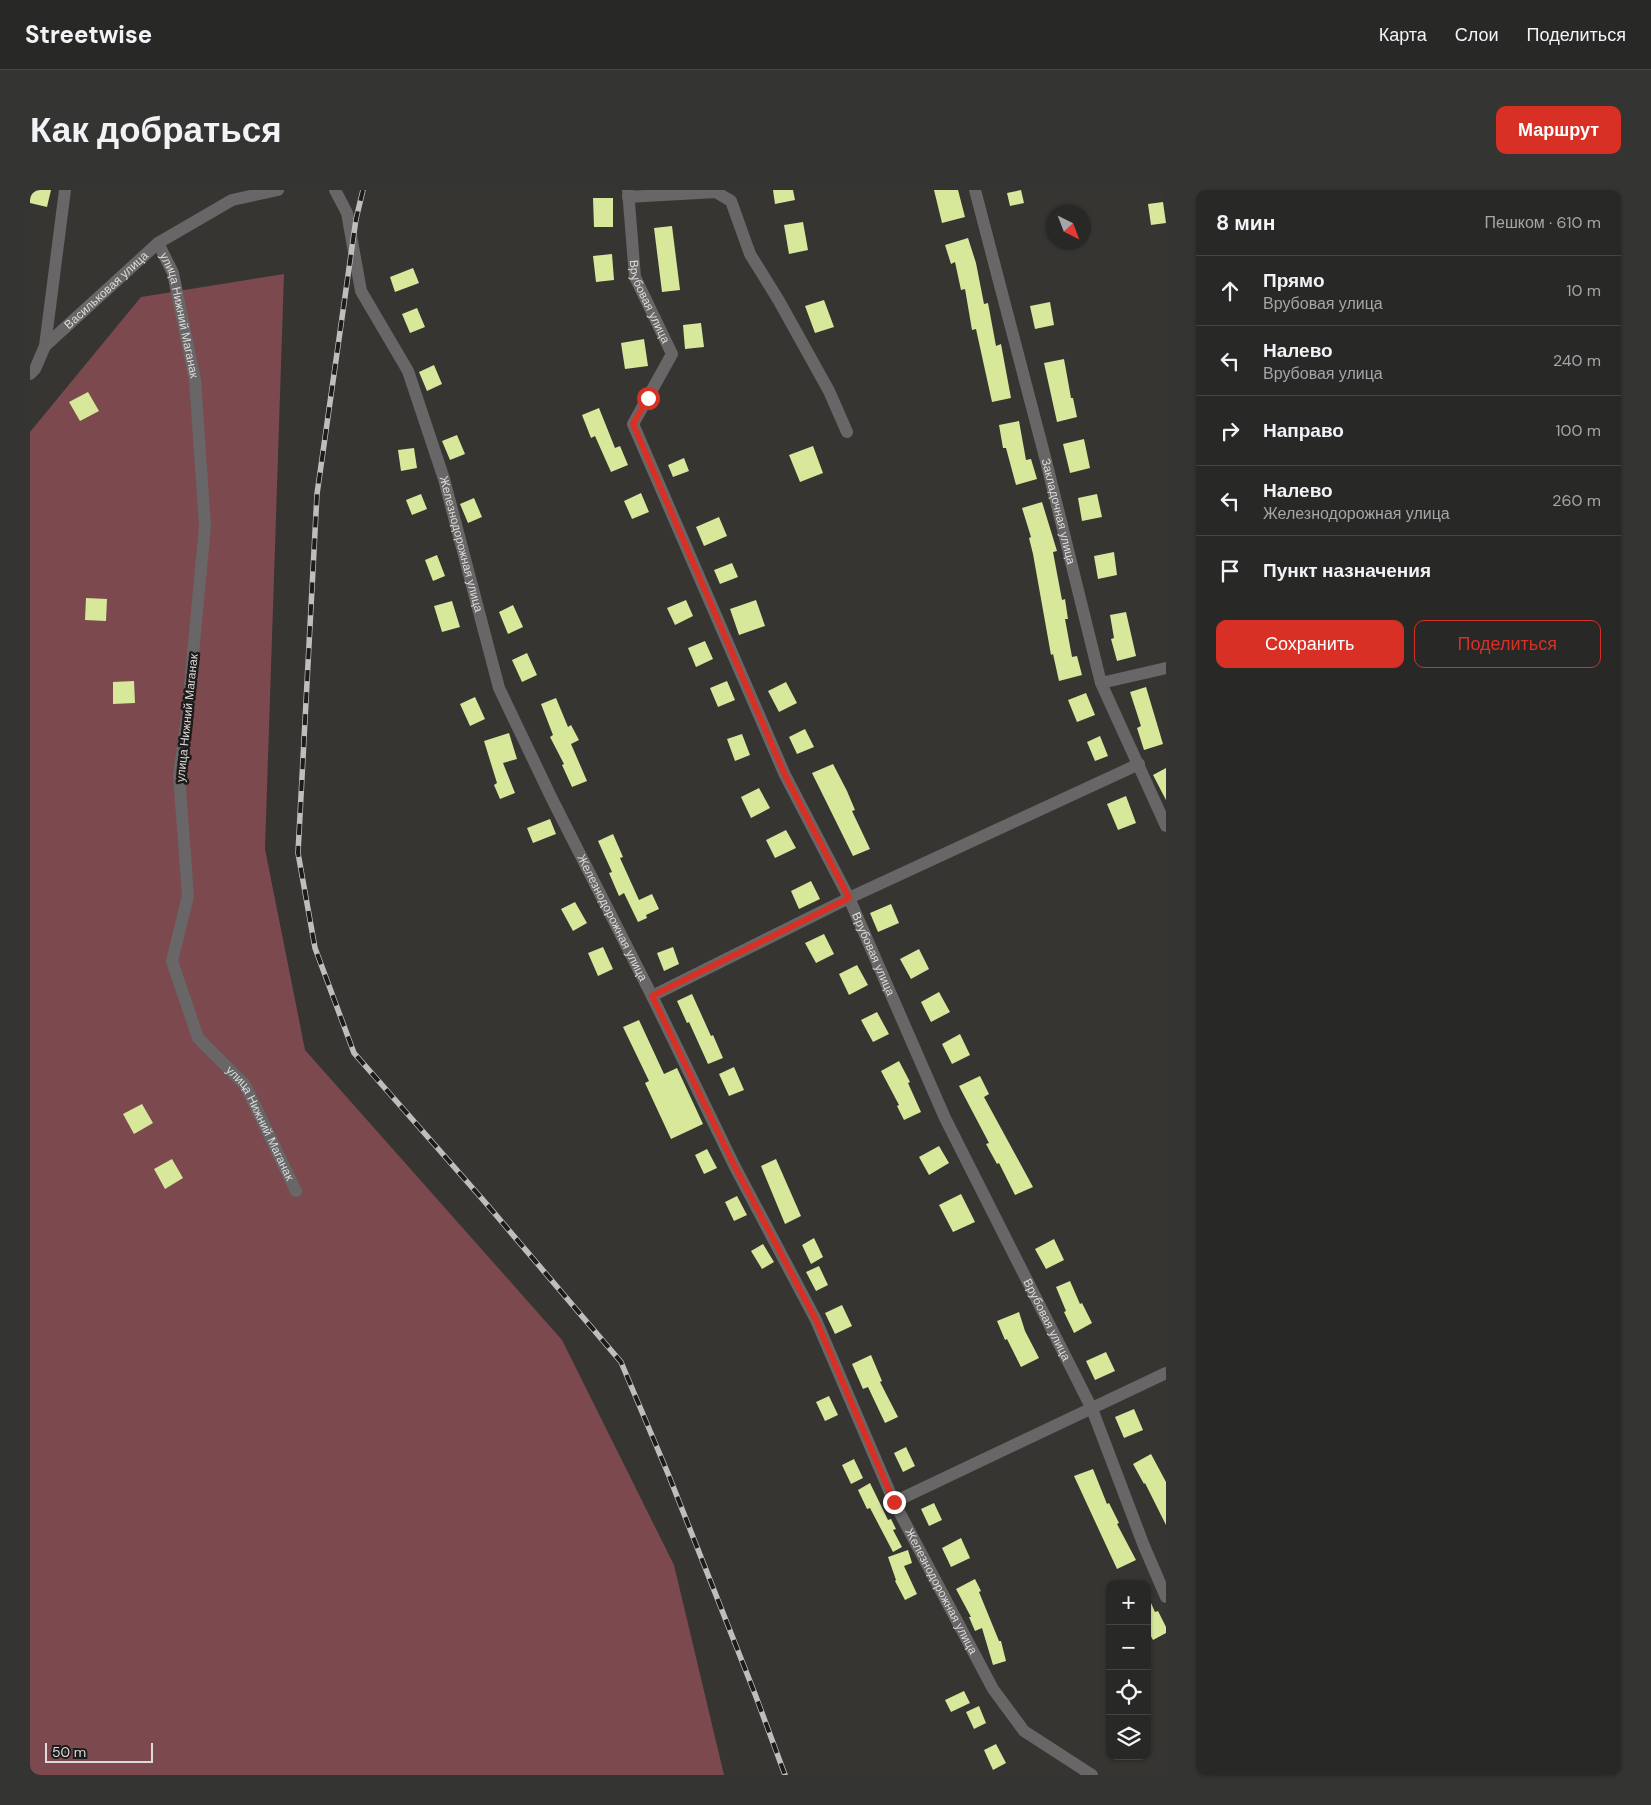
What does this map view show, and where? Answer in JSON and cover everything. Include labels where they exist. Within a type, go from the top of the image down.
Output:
[{"type":"street","name":"Васильковая улица","points":[[30,374],[35,369],[45,346],[65,190]]},
{"type":"street","name":"Васильковая улица","points":[[45,346],[158,243],[232,200],[278,190]]},
{"type":"street","name":"Железнодорожная улица","points":[[335,190],[347,214],[361,291],[408,371],[444,479],[499,688],[552,799],[652,996],[734,1165],[816,1320],[894,1502],[993,1689],[1024,1731],[1092,1775]]},
{"type":"street","name":"Закладочная улица","points":[[975,190],[1046,461],[1101,683],[1166,826]]},
{"type":"street","name":"Врубовая улица","points":[[847,432],[829,391],[779,301],[750,254],[731,201],[716,192],[628,193],[635,276],[672,354],[633,424],[785,775],[849,898],[945,1118],[1092,1409],[1144,1546],[1166,1597]]},
{"type":"street","name":"улица Нижний Маганак","points":[[158,243],[172,273],[195,380],[205,526],[187,718],[179,775],[188,896],[172,961],[198,1038],[246,1086],[296,1191]]},
{"type":"street","points":[[1101,683],[1166,668]]},
{"type":"street","points":[[652,996],[849,898],[1139,764]]},
{"type":"street","points":[[894,1502],[1166,1373]]},
{"type":"shaded area","points":[[284,274],[265,849],[305,1050],[562,1340],[674,1565],[724,1775],[30,1775],[30,432],[141,297]]},
{"type":"building","points":[[30,190],[51,190],[47,207],[30,203]]},
{"type":"building","points":[[773,190],[793,190],[795,200],[775,204]]},
{"type":"building","points":[[934,190],[958,190],[965,217],[942,223]]},
{"type":"building","points":[[1021,190],[1024,203],[1010,206],[1007,193]]},
{"type":"building","points":[[593,198],[613,198],[613,227],[594,227]]},
{"type":"building","points":[[1163,202],[1166,223],[1151,225],[1148,204]]},
{"type":"building","points":[[803,222],[808,250],[789,254],[784,225]]},
{"type":"building","points":[[672,226],[680,290],[662,292],[654,228]]},
{"type":"building","points":[[968,238],[976,263],[984,304],[988,303],[996,346],[1001,344],[1011,398],[992,402],[976,329],[972,330],[965,289],[961,290],[955,262],[951,264],[945,245]]},
{"type":"building","points":[[612,254],[614,280],[596,282],[593,256]]},
{"type":"building","points":[[413,268],[419,283],[395,292],[390,277]]},
{"type":"building","points":[[824,300],[834,327],[815,333],[805,306]]},
{"type":"building","points":[[1050,302],[1054,325],[1035,329],[1030,306]]},
{"type":"building","points":[[417,308],[425,327],[410,333],[402,314]]},
{"type":"building","points":[[701,323],[704,347],[685,349],[683,325]]},
{"type":"building","points":[[644,339],[648,366],[625,369],[621,343]]},
{"type":"building","points":[[1064,359],[1071,398],[1073,398],[1077,417],[1057,422],[1044,363]]},
{"type":"building","points":[[434,365],[442,384],[427,391],[419,372]]},
{"type":"building","points":[[88,392],[99,411],[80,421],[69,402]]},
{"type":"building","points":[[599,408],[615,448],[620,446],[628,465],[611,472],[595,436],[591,438],[582,415]]},
{"type":"building","points":[[1019,421],[1026,460],[1031,459],[1037,479],[1016,485],[1006,448],[1003,448],[999,425]]},
{"type":"building","points":[[457,435],[465,454],[450,460],[442,441]]},
{"type":"building","points":[[1084,439],[1090,468],[1070,473],[1063,444]]},
{"type":"building","points":[[813,446],[823,473],[800,482],[789,455]]},
{"type":"building","points":[[414,448],[417,468],[401,471],[398,450]]},
{"type":"building","points":[[684,458],[689,471],[673,477],[668,465]]},
{"type":"building","points":[[641,493],[649,512],[632,519],[624,501]]},
{"type":"building","points":[[421,494],[427,509],[412,515],[406,500]]},
{"type":"building","points":[[1097,494],[1102,517],[1082,521],[1078,498]]},
{"type":"building","points":[[474,498],[482,517],[468,523],[460,504]]},
{"type":"building","points":[[1042,502],[1057,551],[1053,552],[1062,600],[1065,599],[1068,619],[1065,619],[1072,657],[1077,656],[1082,675],[1059,681],[1053,654],[1051,655],[1029,538],[1031,537],[1022,508]]},
{"type":"building","points":[[719,517],[727,536],[704,546],[696,527]]},
{"type":"building","points":[[1114,552],[1117,575],[1098,579],[1094,556]]},
{"type":"building","points":[[437,555],[445,576],[433,581],[425,560]]},
{"type":"building","points":[[732,563],[738,577],[720,584],[714,570]]},
{"type":"building","points":[[86,598],[107,599],[106,621],[85,620]]},
{"type":"building","points":[[686,600],[693,616],[675,625],[667,608]]},
{"type":"building","points":[[756,600],[765,626],[739,635],[730,609]]},
{"type":"building","points":[[452,601],[460,627],[442,632],[434,606]]},
{"type":"building","points":[[513,605],[523,627],[508,634],[499,612]]},
{"type":"building","points":[[1126,612],[1136,656],[1117,661],[1111,639],[1114,638],[1110,615]]},
{"type":"building","points":[[705,641],[713,659],[696,667],[688,648]]},
{"type":"building","points":[[527,653],[537,675],[522,682],[512,660]]},
{"type":"building","points":[[134,681],[135,703],[113,704],[113,682]]},
{"type":"building","points":[[727,681],[735,700],[718,707],[710,688]]},
{"type":"building","points":[[786,682],[797,703],[779,712],[768,691]]},
{"type":"building","points":[[1146,687],[1163,744],[1144,750],[1137,728],[1141,726],[1130,692]]},
{"type":"building","points":[[1086,693],[1095,715],[1077,722],[1068,700]]},
{"type":"building","points":[[475,697],[485,719],[470,726],[460,704]]},
{"type":"building","points":[[556,698],[568,727],[571,725],[579,740],[571,744],[587,781],[572,787],[562,765],[564,764],[550,737],[553,735],[541,704]]},
{"type":"building","points":[[805,729],[814,747],[797,754],[789,737]]},
{"type":"building","points":[[509,733],[517,759],[503,763],[515,793],[500,799],[494,785],[497,783],[484,741]]},
{"type":"building","points":[[742,734],[750,755],[735,761],[727,739]]},
{"type":"building","points":[[1100,736],[1108,756],[1095,761],[1087,742]]},
{"type":"building","points":[[833,764],[847,791],[855,810],[852,811],[870,849],[853,856],[812,773]]},
{"type":"building","points":[[1166,768],[1166,800],[1153,775]]},
{"type":"building","points":[[759,788],[770,808],[751,818],[741,797]]},
{"type":"building","points":[[1126,796],[1136,823],[1118,830],[1107,804]]},
{"type":"building","points":[[550,819],[556,834],[533,843],[527,828]]},
{"type":"building","points":[[786,830],[796,848],[775,858],[766,840]]},
{"type":"building","points":[[613,834],[623,857],[620,858],[639,900],[652,894],[659,909],[646,915],[647,918],[638,922],[624,893],[619,896],[609,873],[612,872],[598,841]]},
{"type":"building","points":[[811,881],[820,899],[799,909],[791,891]]},
{"type":"building","points":[[575,902],[587,923],[573,931],[561,909]]},
{"type":"building","points":[[891,904],[899,923],[878,932],[870,913]]},
{"type":"building","points":[[824,934],[834,954],[816,963],[805,943]]},
{"type":"building","points":[[603,947],[613,969],[598,976],[588,953]]},
{"type":"building","points":[[673,947],[679,964],[664,971],[657,953]]},
{"type":"building","points":[[919,949],[929,969],[911,979],[900,959]]},
{"type":"building","points":[[857,965],[868,985],[849,995],[839,974]]},
{"type":"building","points":[[939,992],[950,1012],[931,1022],[921,1002]]},
{"type":"building","points":[[692,994],[723,1058],[708,1064],[677,1001]]},
{"type":"building","points":[[877,1012],[889,1034],[873,1042],[861,1020]]},
{"type":"building","points":[[639,1020],[664,1074],[677,1068],[703,1124],[671,1139],[645,1083],[649,1081],[623,1027]]},
{"type":"building","points":[[960,1034],[970,1055],[952,1064],[942,1044]]},
{"type":"building","points":[[899,1061],[910,1082],[908,1083],[921,1112],[904,1120],[897,1106],[899,1105],[881,1071]]},
{"type":"building","points":[[734,1067],[744,1090],[729,1096],[719,1074]]},
{"type":"building","points":[[980,1076],[989,1094],[984,1097],[1033,1187],[1015,1195],[999,1163],[997,1164],[986,1144],[989,1143],[959,1086]]},
{"type":"building","points":[[142,1104],[153,1123],[134,1134],[123,1114]]},
{"type":"building","points":[[939,1146],[949,1163],[929,1175],[919,1157]]},
{"type":"building","points":[[707,1149],[717,1168],[704,1174],[695,1155]]},
{"type":"building","points":[[172,1159],[183,1178],[165,1189],[154,1169]]},
{"type":"building","points":[[776,1159],[801,1216],[785,1224],[761,1166]]},
{"type":"building","points":[[961,1194],[975,1222],[953,1232],[939,1205]]},
{"type":"building","points":[[737,1196],[747,1215],[734,1221],[725,1202]]},
{"type":"building","points":[[814,1238],[823,1257],[811,1264],[802,1245]]},
{"type":"building","points":[[1054,1239],[1064,1260],[1046,1269],[1035,1249]]},
{"type":"building","points":[[763,1244],[774,1262],[762,1269],[751,1251]]},
{"type":"building","points":[[819,1266],[828,1285],[816,1291],[806,1272]]},
{"type":"building","points":[[1070,1281],[1080,1304],[1082,1303],[1092,1323],[1074,1333],[1064,1312],[1066,1311],[1056,1287]]},
{"type":"building","points":[[842,1305],[852,1326],[835,1334],[825,1313]]},
{"type":"building","points":[[1019,1312],[1025,1331],[1039,1358],[1021,1367],[1007,1339],[1005,1340],[997,1321]]},
{"type":"building","points":[[1106,1352],[1115,1371],[1095,1380],[1086,1361]]},
{"type":"building","points":[[871,1355],[882,1381],[880,1382],[898,1417],[885,1423],[868,1387],[863,1389],[852,1364]]},
{"type":"building","points":[[829,1396],[838,1415],[825,1421],[816,1402]]},
{"type":"building","points":[[1134,1409],[1143,1430],[1124,1438],[1115,1417]]},
{"type":"building","points":[[906,1447],[915,1466],[903,1472],[894,1453]]},
{"type":"building","points":[[1151,1454],[1166,1482],[1166,1525],[1145,1483],[1133,1464]]},
{"type":"building","points":[[854,1459],[863,1478],[851,1484],[842,1465]]},
{"type":"building","points":[[1093,1469],[1107,1504],[1109,1503],[1119,1523],[1117,1524],[1136,1560],[1117,1569],[1074,1476]]},
{"type":"building","points":[[870,1483],[888,1520],[891,1519],[896,1529],[893,1530],[902,1547],[893,1552],[870,1508],[867,1509],[858,1490]]},
{"type":"building","points":[[934,1503],[942,1520],[929,1526],[921,1509]]},
{"type":"building","points":[[961,1538],[970,1558],[951,1567],[942,1548]]},
{"type":"building","points":[[908,1550],[912,1563],[904,1566],[917,1594],[905,1600],[895,1581],[888,1557]]},
{"type":"building","points":[[975,1579],[999,1641],[1001,1641],[1006,1661],[993,1665],[982,1628],[975,1631],[969,1617],[971,1617],[956,1589]]},
{"type":"building","points":[[1151,1603],[1155,1612],[1158,1611],[1166,1627],[1166,1633],[1153,1640],[1151,1636]]},
{"type":"building","points":[[964,1691],[970,1703],[951,1712],[945,1700]]},
{"type":"building","points":[[979,1706],[986,1723],[974,1729],[966,1712]]},
{"type":"building","points":[[996,1744],[1006,1763],[993,1770],[984,1750]]},
{"type":"railway","points":[[363,190],[356,219],[317,494],[298,853],[315,948],[354,1053],[484,1201],[621,1362],[669,1476],[785,1775]]},
{"type":"route","points":[[648,398],[633,424],[785,775],[849,898],[652,996],[734,1165],[816,1320],[894,1502]]}]
